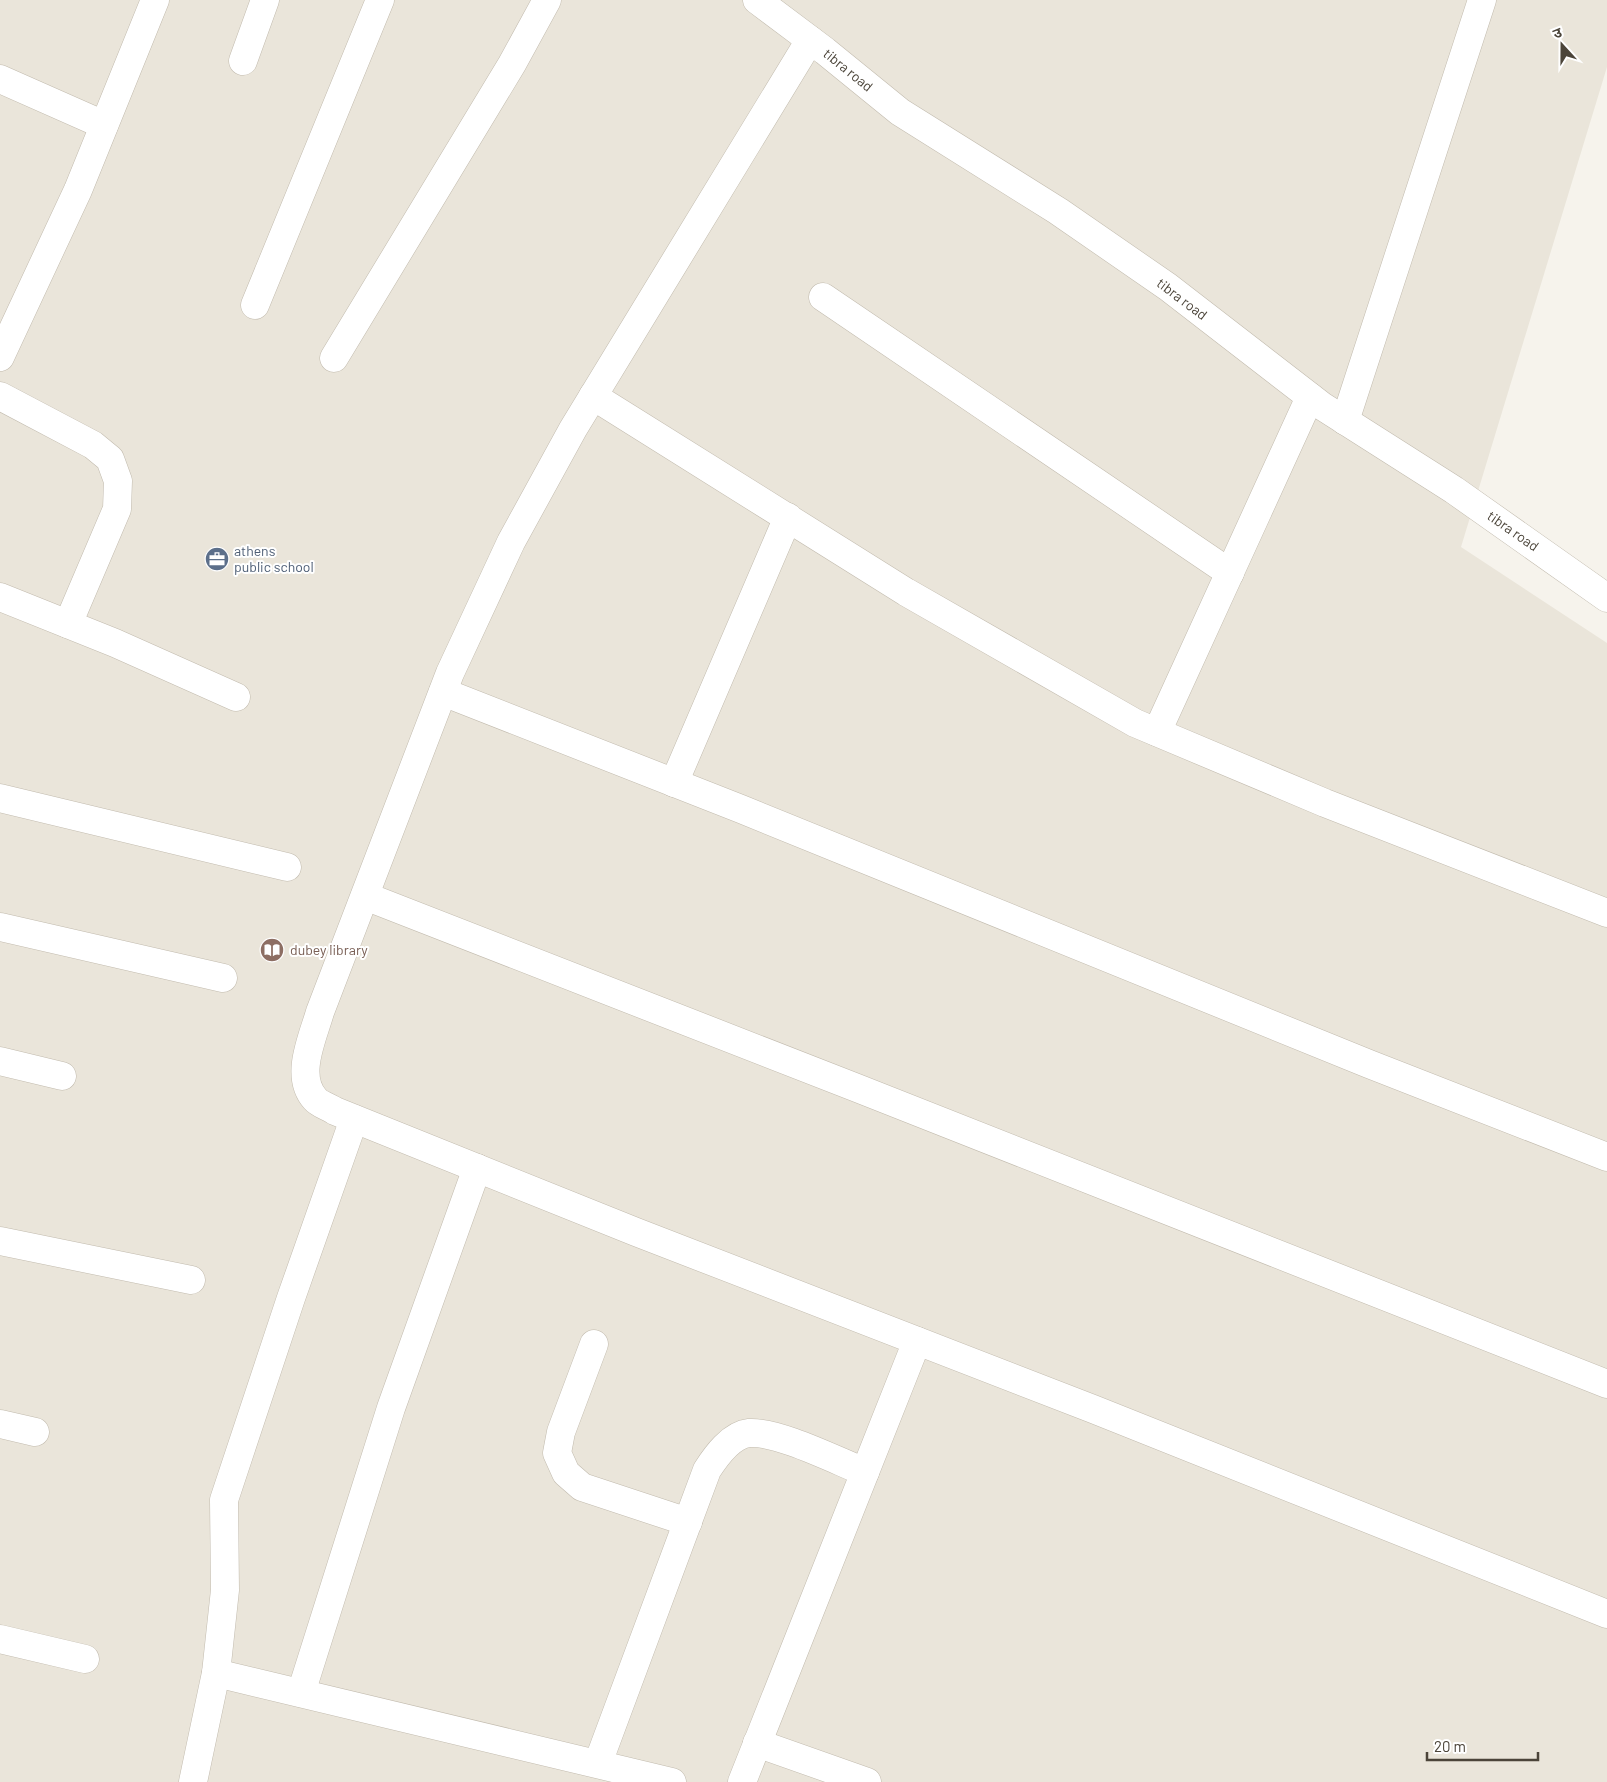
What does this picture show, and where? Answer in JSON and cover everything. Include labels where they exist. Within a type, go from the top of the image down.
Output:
[{"type":"street","points":[[0,357],[78,190],[155,0]]},
{"type":"street","points":[[243,62],[265,0]]},
{"type":"street","points":[[255,305],[380,0]]},
{"type":"street","points":[[334,358],[512,64],[547,0]]},
{"type":"street","points":[[1345,421],[1482,0]]},
{"type":"street","name":"tibra road","points":[[772,5],[810,40],[900,112],[1058,211],[1168,287],[1310,397],[1454,490],[1607,598]]},
{"type":"street","points":[[810,40],[593,396],[511,542],[443,692],[320,1012],[308,1054],[305,1077],[315,1099],[354,1119],[1607,1614]]},
{"type":"street","points":[[0,79],[104,125]]},
{"type":"street","points":[[823,297],[1230,573]]},
{"type":"street","points":[[0,396],[93,445],[110,459],[118,481],[117,509],[68,624]]},
{"type":"street","points":[[593,396],[906,592],[1135,723],[1325,803],[1607,913]]},
{"type":"street","points":[[1157,732],[1310,397]]},
{"type":"street","points":[[674,783],[788,518]]},
{"type":"street","points":[[0,597],[68,624],[236,697]]},
{"type":"street","points":[[443,692],[674,783],[1369,1064],[1607,1157]]},
{"type":"street","points":[[0,798],[287,867]]},
{"type":"street","points":[[365,896],[1607,1384]]},
{"type":"street","points":[[0,927],[224,978]]},
{"type":"street","points":[[0,1061],[62,1076]]},
{"type":"street","points":[[193,1782],[216,1673],[225,1590],[224,1500],[291,1298],[354,1119]]},
{"type":"street","points":[[301,1693],[391,1408],[478,1168]]},
{"type":"street","points":[[0,1241],[191,1280]]},
{"type":"street","points":[[742,1782],[918,1341]]},
{"type":"street","points":[[594,1344],[561,1432],[557,1454],[566,1473],[582,1487],[688,1522]]},
{"type":"street","points":[[0,1424],[34,1432]]},
{"type":"street","points":[[598,1763],[707,1470],[722,1448],[748,1433],[773,1436],[865,1472]]},
{"type":"street","points":[[0,1639],[85,1660]]},
{"type":"street","points":[[216,1673],[672,1782]]},
{"type":"street","points":[[757,1743],[867,1782]]},
{"type":"shaded area","points":[[0,0],[1607,0],[1607,67],[1461,547],[1607,643],[1607,1782],[0,1782]]},
{"type":"place","name":"athens public school","points":[[217,559]]},
{"type":"place","name":"dubey library","points":[[272,950]]}]
